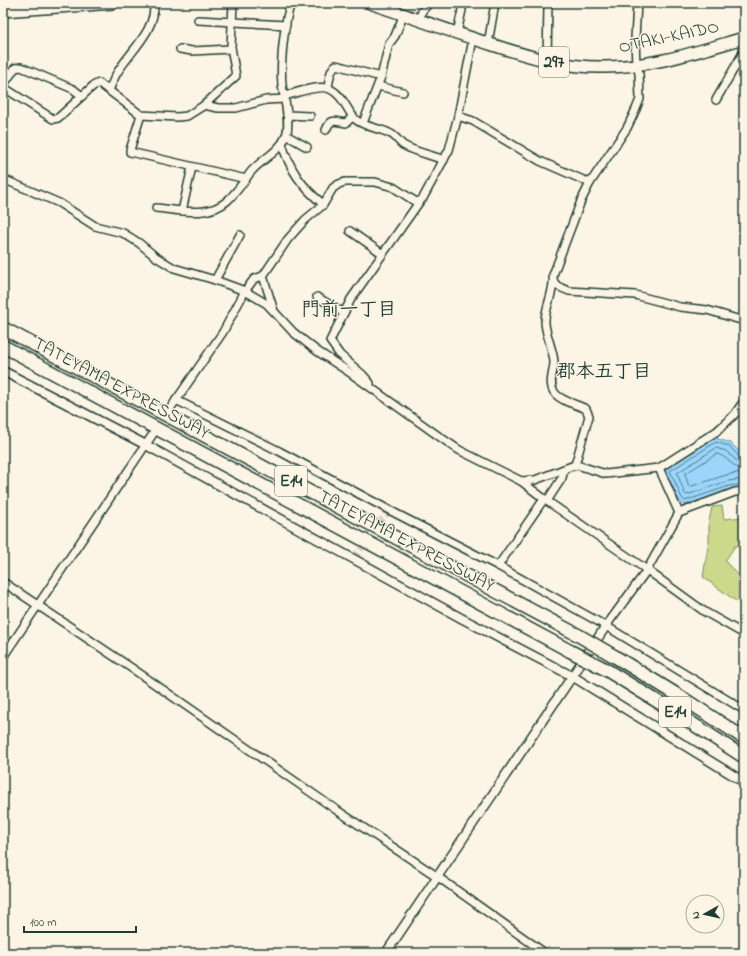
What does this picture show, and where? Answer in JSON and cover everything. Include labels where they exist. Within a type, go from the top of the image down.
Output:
[{"type":"highway","points":[[3,11],[113,3]]},
{"type":"highway","name":"OTAKI-KAIDO","points":[[370,3],[385,5],[419,20],[488,44],[547,61],[582,66],[605,67],[667,59],[744,38]]},
{"type":"highway","name":"TATEYAMA EXPRESSWAY","points":[[3,328],[578,635],[684,699],[744,738]]},
{"type":"highway","name":"TATEYAMA EXPRESSWAY","points":[[3,346],[605,669],[744,757]]},
{"type":"street","points":[[109,90],[118,72],[150,26],[155,13],[154,3]]},
{"type":"street","points":[[82,96],[73,89],[21,67],[15,68],[3,87],[50,119],[58,118],[93,86],[99,83],[141,115],[177,117],[187,116],[204,105],[236,76],[232,49],[233,3]]},
{"type":"street","points":[[156,208],[193,212],[218,207],[227,201],[254,168],[277,150],[282,144],[286,135],[287,114],[282,84],[282,65],[286,24],[291,3]]},
{"type":"street","points":[[419,20],[422,11],[429,3]]},
{"type":"street","points":[[457,33],[462,10],[461,3]]},
{"type":"street","points":[[488,44],[495,3]]},
{"type":"street","points":[[547,61],[548,3]]},
{"type":"street","points":[[575,465],[588,416],[586,409],[559,397],[554,391],[551,384],[554,363],[553,350],[545,324],[545,319],[554,282],[554,275],[581,201],[590,183],[627,128],[640,98],[635,39],[637,3]]},
{"type":"street","points":[[362,123],[381,78],[389,44],[395,36],[404,14]]},
{"type":"street","points":[[198,20],[286,24]]},
{"type":"street","points":[[370,387],[370,383],[364,375],[340,355],[330,341],[351,299],[423,198],[449,150],[458,116],[473,39]]},
{"type":"street","points":[[180,49],[192,51],[232,49]]},
{"type":"street","points":[[716,100],[744,51]]},
{"type":"street","points":[[328,88],[332,70],[336,65],[381,78]]},
{"type":"street","points":[[378,86],[403,92]]},
{"type":"street","points":[[204,105],[218,108],[236,108],[266,100],[285,98],[301,91],[324,87],[340,96],[353,116],[362,123],[391,134],[410,149],[444,160]]},
{"type":"street","points":[[287,114],[310,116]]},
{"type":"street","points":[[141,115],[130,152],[246,179]]},
{"type":"street","points":[[326,130],[329,122],[346,123],[353,116]]},
{"type":"street","points":[[458,116],[473,122],[540,161],[590,183]]},
{"type":"street","points":[[286,135],[307,146]]},
{"type":"street","points":[[282,144],[295,176],[312,195],[323,204]]},
{"type":"street","points":[[182,211],[192,167]]},
{"type":"street","points":[[3,179],[59,203],[96,226],[122,233],[174,268],[215,280],[245,291],[267,304],[299,337],[459,450],[520,481],[705,612],[744,634]]},
{"type":"street","points":[[170,409],[222,332],[245,291],[254,280],[263,276],[288,240],[305,220],[323,204],[333,188],[345,182],[375,182],[393,187],[416,202],[420,201]]},
{"type":"street","points":[[350,231],[383,254]]},
{"type":"street","points":[[215,280],[240,235]]},
{"type":"street","points":[[263,276],[275,313]]},
{"type":"street","points":[[554,282],[557,286],[569,291],[635,295],[680,307],[707,310],[744,321]]},
{"type":"street","points":[[317,297],[344,313]]},
{"type":"street","points":[[3,371],[146,445],[461,618],[572,676],[744,782]]},
{"type":"street","points":[[176,400],[279,451],[498,566],[606,626],[744,710]]},
{"type":"street","points":[[520,481],[535,480],[575,465],[606,474],[659,468],[717,430],[734,415],[744,401]]},
{"type":"street","points":[[3,657],[154,434]]},
{"type":"street","points":[[659,468],[679,513]]},
{"type":"street","points":[[498,566],[562,478],[564,469]]},
{"type":"street","points":[[386,953],[438,878],[606,626],[647,570],[679,513],[736,492],[744,491]]},
{"type":"street","points":[[3,582],[133,669],[335,809],[438,878],[544,953]]},
{"type":"green space","points":[[722,506],[724,519],[744,517],[744,545],[735,546],[725,561],[744,579],[744,607],[703,577],[709,541],[709,521],[712,507]]},
{"type":"water","points":[[715,438],[731,443],[744,456],[744,487],[730,490],[685,505],[679,501],[665,469]]},
{"type":"tunnel","points":[[354,558],[389,510]]},
{"type":"district","name":"門前一丁目","points":[[349,310]]},
{"type":"district","name":"郡本五丁目","points":[[604,372]]}]
